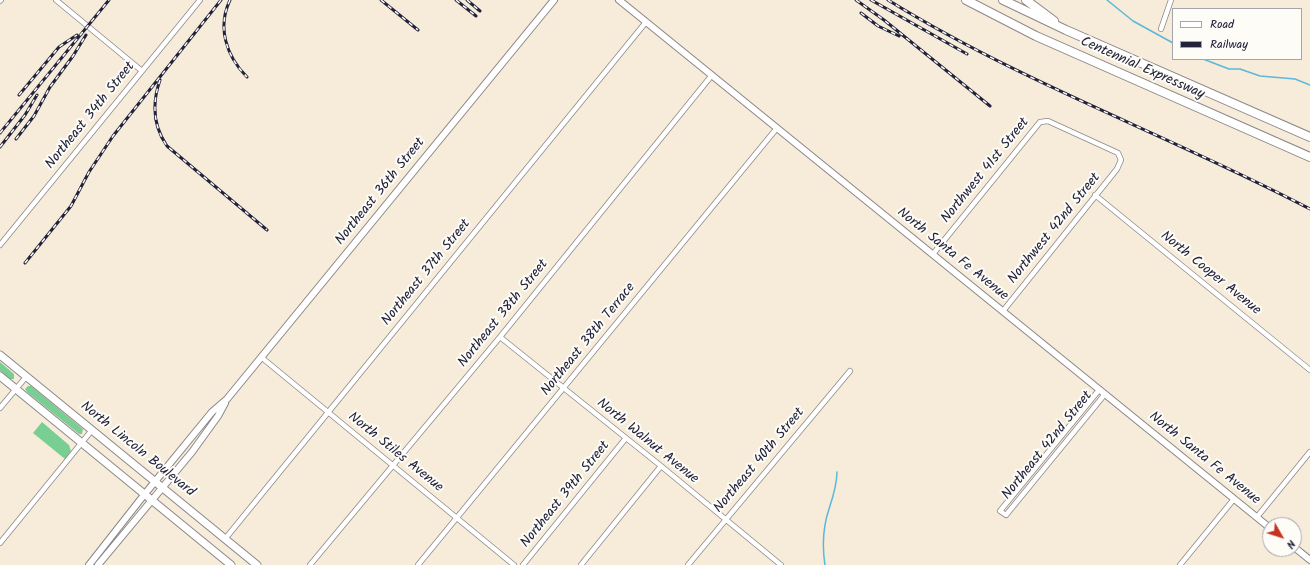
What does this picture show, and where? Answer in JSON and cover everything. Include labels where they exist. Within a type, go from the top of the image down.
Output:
[{"type":"highway","name":"Centennial Expressway","points":[[966,0],[1036,36],[1310,157]]},
{"type":"highway","name":"Centennial Expressway","points":[[1003,0],[1066,30],[1310,137]]},
{"type":"highway","points":[[1026,0],[1066,30]]},
{"type":"main road","name":"Northeast 36th Street","points":[[89,565],[212,412],[227,398],[554,0]]},
{"type":"main road","name":"North Santa Fe Avenue","points":[[619,0],[1262,521]]},
{"type":"main road","name":"North Lincoln Boulevard","points":[[0,355],[257,565]]},
{"type":"main road","name":"North Lincoln Boulevard","points":[[0,376],[230,565]]},
{"type":"main road","name":"Northeast 36th Street","points":[[98,565],[201,440],[218,416],[227,398]]},
{"type":"main road","points":[[1302,554],[1310,560]]},
{"type":"street","points":[[56,0],[142,71]]},
{"type":"street","name":"Northeast 34th Street","points":[[0,245],[200,0]]},
{"type":"street","points":[[1161,29],[1171,0]]},
{"type":"street","name":"Northeast 37th Street","points":[[224,539],[646,22]]},
{"type":"street","name":"Northeast 38th Street","points":[[310,565],[500,337],[712,75]]},
{"type":"street","name":"Northwest 41st Street","points":[[933,254],[1034,128],[1042,121],[1048,121],[1112,149],[1118,153],[1121,158]]},
{"type":"street","name":"Northeast 38th Terrace","points":[[418,565],[777,128]]},
{"type":"street","name":"Northwest 42nd Street","points":[[1003,311],[1120,165],[1121,158]]},
{"type":"street","name":"North Cooper Avenue","points":[[1095,195],[1310,370]]},
{"type":"street","name":"North Walnut Avenue","points":[[500,337],[661,466],[781,565]]},
{"type":"street","name":"North Stiles Avenue","points":[[261,357],[391,466],[514,565]]},
{"type":"street","name":"Northeast 40th Street","points":[[688,565],[850,371]]},
{"type":"street","points":[[0,408],[26,377]]},
{"type":"street","name":"Northeast 42nd Street","points":[[1100,390],[1000,511],[1006,515],[1105,394]]},
{"type":"street","points":[[0,543],[92,430]]},
{"type":"street","name":"Northeast 39th Street","points":[[523,565],[626,438]]},
{"type":"street","points":[[1257,517],[1310,452]]},
{"type":"street","points":[[581,565],[661,466]]},
{"type":"street","points":[[1180,565],[1234,498]]},
{"type":"green space","points":[[0,362],[14,374],[14,379],[10,379],[0,371]]},
{"type":"green space","points":[[28,386],[31,386],[83,429],[82,434],[79,434],[27,392],[25,389]]},
{"type":"green space","points":[[42,422],[69,445],[71,451],[65,459],[33,433]]},
{"type":"waterway","points":[[1107,0],[1133,21],[1172,42]]},
{"type":"waterway","points":[[1206,60],[1229,69],[1240,69],[1260,76],[1295,79],[1310,85]]},
{"type":"waterway","points":[[825,565],[823,544],[824,530],[836,486],[837,472]]},
{"type":"railway","points":[[0,133],[109,0]]},
{"type":"railway","points":[[25,263],[71,206],[89,172],[113,136],[221,0]]},
{"type":"railway","points":[[230,0],[224,20],[226,41],[234,60],[247,77]]},
{"type":"railway","points":[[381,0],[418,30]]},
{"type":"railway","points":[[456,0],[476,16]]},
{"type":"railway","points":[[467,0],[480,11]]},
{"type":"railway","points":[[856,0],[884,20],[990,106]]},
{"type":"railway","points":[[871,0],[967,54]]},
{"type":"railway","points":[[888,0],[939,30],[991,57],[1257,182],[1310,209]]},
{"type":"railway","points":[[861,13],[878,26],[899,36]]},
{"type":"railway","points":[[19,95],[59,47],[77,35]]},
{"type":"railway","points":[[16,139],[34,116],[50,87],[73,56],[86,35]]},
{"type":"railway","points":[[160,80],[157,89],[155,114],[159,130],[167,146],[267,230]]},
{"type":"railway","points":[[0,147],[25,115],[37,95]]}]
